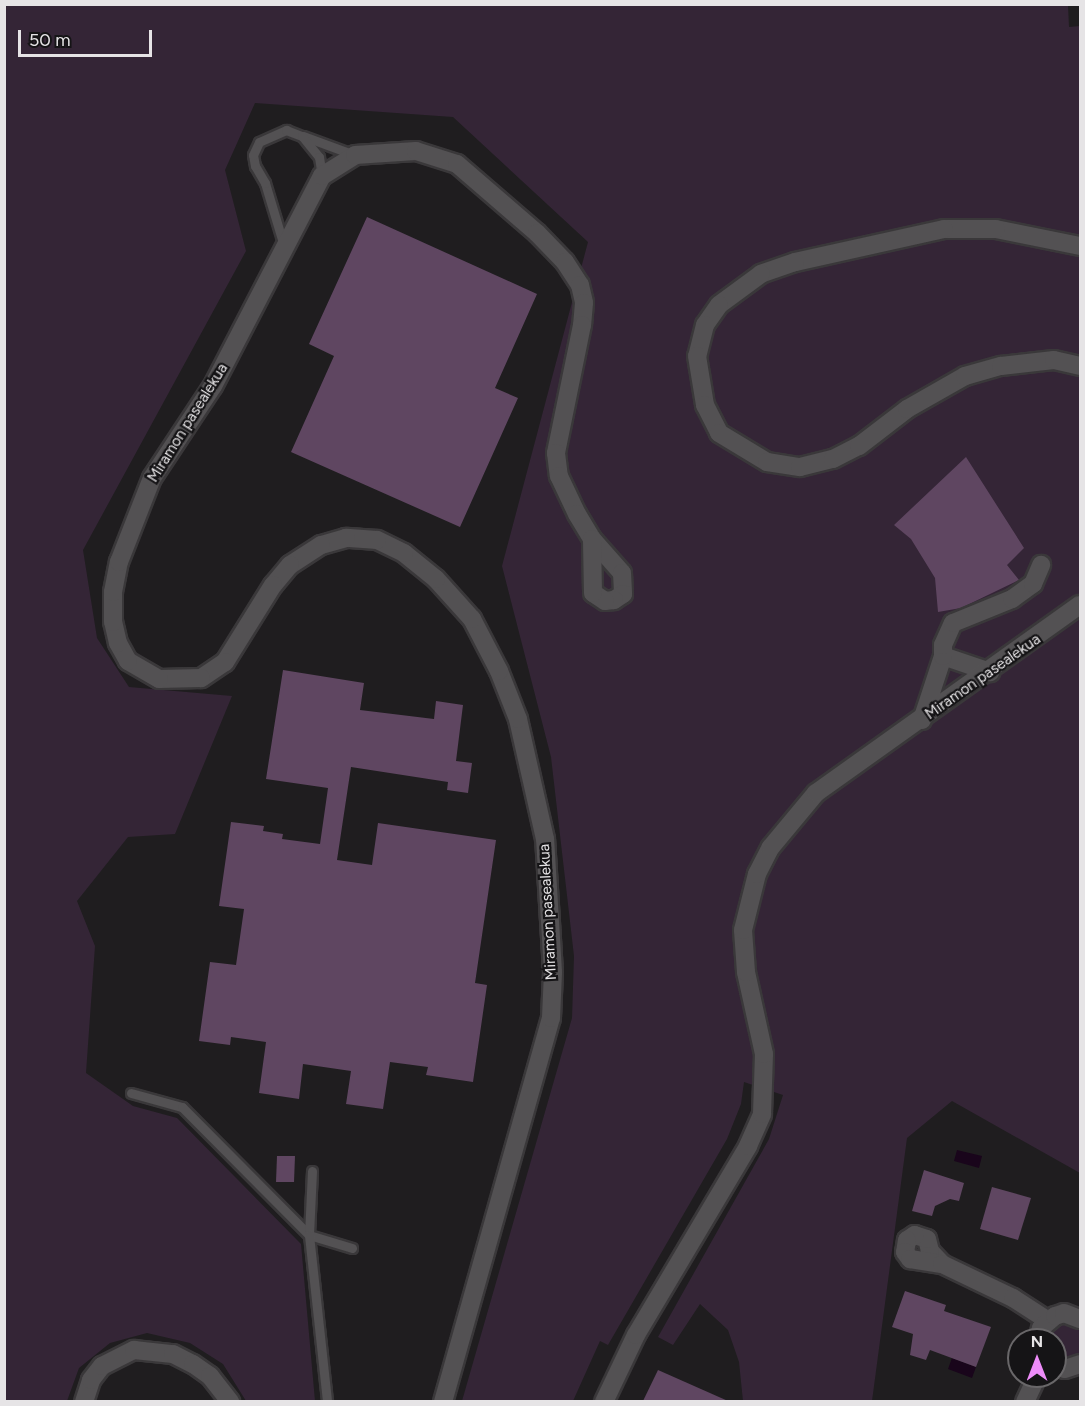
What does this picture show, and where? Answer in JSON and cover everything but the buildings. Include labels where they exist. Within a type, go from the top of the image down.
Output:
[{"type":"street","name":"Miramon pasealekua","points":[[443,1401],[551,1018],[553,972],[545,839],[518,719],[499,671],[472,619],[436,579],[404,553],[377,540],[346,538],[321,545],[290,565],[273,585],[225,662],[201,678],[159,679],[142,672],[128,661],[113,622],[119,562],[152,478],[213,386],[322,176],[355,155],[416,152],[434,154],[458,164],[537,233],[570,269],[584,303],[556,453],[563,485],[592,539]]},
{"type":"street","points":[[1080,246],[996,229],[944,229],[795,262],[751,280],[719,305],[705,325],[698,356],[705,405],[719,432],[767,462],[800,467],[832,459],[859,446],[907,409],[965,376],[1001,366],[1054,360],[1080,366]]},
{"type":"street","points":[[922,720],[943,656],[943,645],[953,623],[1012,599],[1033,584],[1041,565]]},
{"type":"street","name":"Miramon pasealekua","points":[[604,1401],[636,1335],[745,1152],[762,1114],[764,1054],[743,952],[743,930],[757,874],[784,828],[808,800],[990,672],[1080,605]]},
{"type":"street","points":[[943,656],[990,672]]},
{"type":"street","points":[[932,1258],[1012,1298],[1047,1320]]},
{"type":"street","points":[[1043,1328],[1047,1320],[1064,1313],[1078,1315]]},
{"type":"street","points":[[84,1401],[91,1380],[102,1366],[134,1350],[173,1354],[194,1365],[210,1376],[230,1401]]},
{"type":"lane","points":[[284,248],[253,155],[259,142],[275,132],[286,130],[355,155]]},
{"type":"lane","points":[[302,136],[318,157],[322,176]]},
{"type":"lane","points":[[131,1093],[182,1107],[309,1235],[352,1248]]},
{"type":"lane","points":[[312,1171],[309,1235],[327,1401]]},
{"type":"shaded area","points":[[5,5],[1068,5],[1069,27],[1080,26],[1080,1173],[952,1101],[907,1138],[872,1401],[743,1401],[739,1362],[728,1330],[700,1304],[673,1345],[658,1337],[769,1139],[783,1095],[744,1082],[741,1104],[727,1139],[608,1345],[600,1341],[573,1401],[462,1401],[572,1018],[574,956],[551,757],[502,566],[588,242],[453,117],[255,103],[225,170],[246,251],[83,550],[97,638],[129,687],[232,696],[175,834],[128,837],[77,901],[95,946],[86,1073],[133,1106],[177,1118],[301,1244],[315,1401],[246,1401],[223,1364],[190,1343],[147,1333],[110,1343],[79,1368],[67,1401],[5,1402]]},
{"type":"shaded area","points":[[957,1150],[982,1156],[979,1168],[954,1161]]},
{"type":"shaded area","points":[[1058,1324],[1070,1324],[1080,1331],[1080,1352],[1074,1358],[1067,1358],[1067,1328],[1055,1328]]},
{"type":"shaded area","points":[[952,1358],[976,1367],[972,1378],[948,1369]]}]
